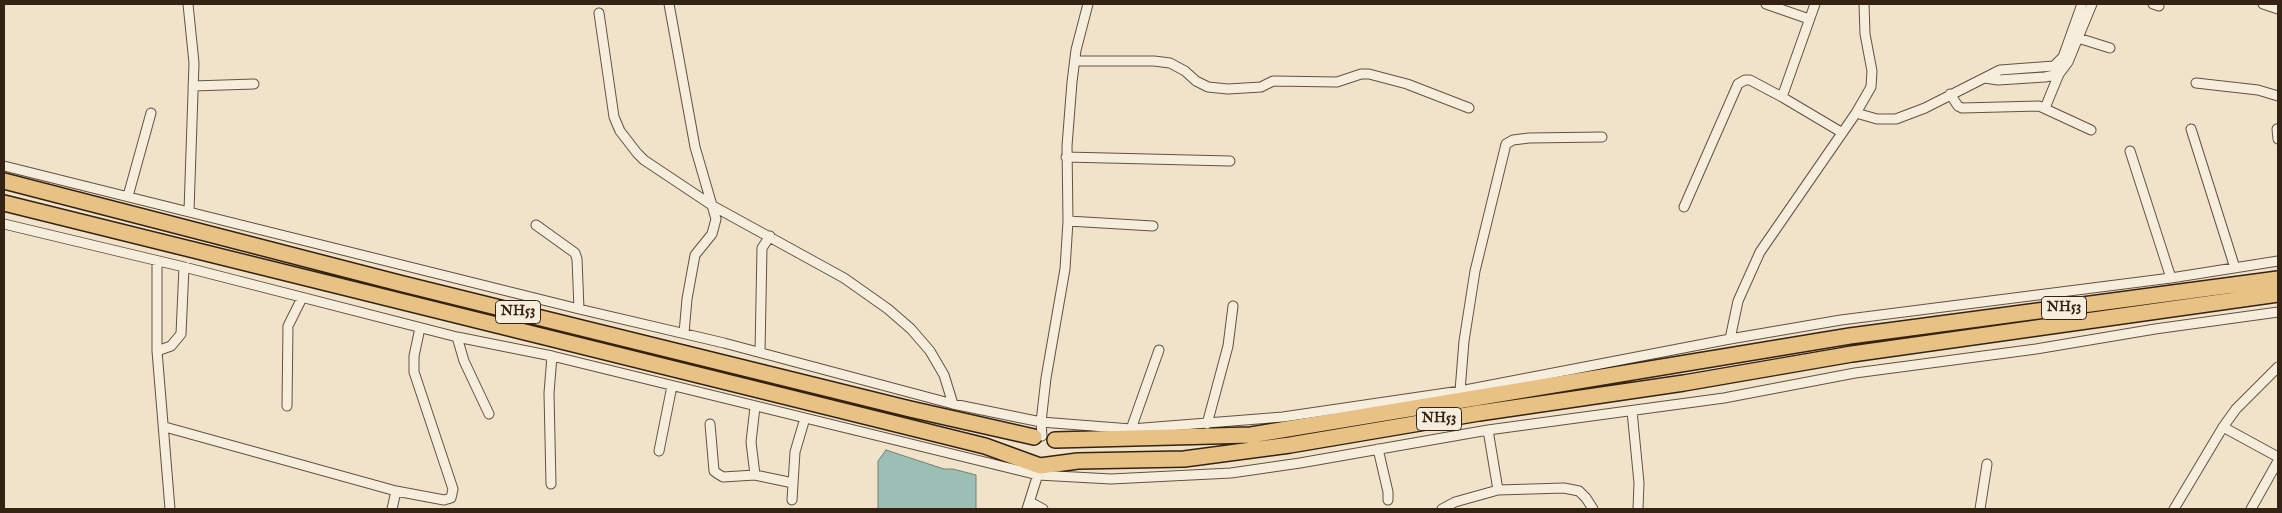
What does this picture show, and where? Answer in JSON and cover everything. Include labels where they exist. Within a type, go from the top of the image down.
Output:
[{"type":"highway","name":"NH53","points":[[4,182],[408,285],[910,409],[1043,434],[1251,435],[1850,336],[2278,279]]},
{"type":"highway","name":"NH53","points":[[4,202],[985,446],[1040,466],[1184,459],[1290,445],[1479,413],[1684,383],[1852,354],[2278,294]]},
{"type":"highway","points":[[1043,434],[1058,450],[1040,466],[1028,447],[1043,434]]},
{"type":"street","points":[[188,4],[192,24],[193,86],[189,211]]},
{"type":"street","points":[[669,4],[696,147],[713,206],[715,226],[712,234],[695,256],[686,299],[684,333]]},
{"type":"street","points":[[1043,434],[1064,269],[1068,221],[1066,157],[1074,61],[1088,4]]},
{"type":"street","points":[[1766,4],[1809,19]]},
{"type":"street","points":[[1782,97],[1815,4]]},
{"type":"street","points":[[1730,339],[1738,301],[1760,252],[1841,132],[1856,113],[1870,87],[1872,71],[1865,34],[1864,4]]},
{"type":"street","points":[[2045,108],[2056,70],[2063,57],[2082,4]]},
{"type":"street","points":[[1856,113],[1877,119],[1896,118],[1925,108],[2000,70],[2008,68],[2056,70],[2068,62],[2092,4]]},
{"type":"street","points":[[2263,4],[2278,9]]},
{"type":"street","points":[[599,12],[610,105],[616,124],[644,160],[713,206],[844,278],[888,309],[911,329],[930,351],[944,375],[953,404]]},
{"type":"street","points":[[2078,38],[2110,48]]},
{"type":"street","points":[[1074,61],[1170,63],[1208,87],[1228,89],[1261,87],[1273,81],[1336,82],[1361,74],[1370,74],[1407,84],[1470,108]]},
{"type":"street","points":[[1684,207],[1738,84],[1745,80],[1750,80],[1782,97],[1841,132]]},
{"type":"street","points":[[2196,83],[2249,89],[2278,96]]},
{"type":"street","points":[[193,86],[254,84]]},
{"type":"street","points":[[1950,94],[1958,106],[1967,109],[2032,106],[2045,108],[2091,130]]},
{"type":"street","points":[[128,196],[151,113]]},
{"type":"street","points":[[2191,129],[2235,268]]},
{"type":"street","points":[[1460,391],[1464,341],[1475,272],[1506,144],[1513,140],[1529,138],[1602,137]]},
{"type":"street","points":[[2130,150],[2171,278]]},
{"type":"street","points":[[1066,157],[1230,161]]},
{"type":"street","points":[[4,166],[760,352],[953,404],[1043,434],[1207,424],[1284,417],[1460,391],[1730,339],[1841,320],[2171,278],[2278,261]]},
{"type":"street","points":[[1068,221],[1153,226]]},
{"type":"street","points":[[4,224],[184,267],[457,337],[552,356],[805,418],[1111,479],[1230,473],[1488,430],[1724,398],[1855,373],[2027,351],[2156,329],[2278,312]]},
{"type":"street","points":[[536,224],[575,253],[577,259],[579,309]]},
{"type":"street","points":[[760,352],[762,248],[770,236]]},
{"type":"street","points":[[158,262],[157,351],[165,427],[170,509]]},
{"type":"street","points":[[157,351],[171,346],[181,334],[184,267]]},
{"type":"street","points":[[288,406],[288,326],[302,298]]},
{"type":"street","points":[[1207,424],[1228,346],[1233,306]]},
{"type":"street","points":[[165,427],[396,491],[444,500],[451,498],[453,489],[414,372],[414,356],[420,328]]},
{"type":"street","points":[[457,337],[464,361],[489,414]]},
{"type":"street","points":[[1131,429],[1160,350]]},
{"type":"street","points":[[551,484],[549,393],[552,356]]},
{"type":"street","points":[[2174,509],[2223,427],[2247,397],[2278,367]]},
{"type":"street","points":[[659,451],[672,386]]},
{"type":"street","points":[[755,406],[751,442],[755,475]]},
{"type":"street","points":[[1632,411],[1639,483],[1638,509]]},
{"type":"street","points":[[792,500],[795,452],[805,418]]},
{"type":"street","points":[[710,424],[714,471],[723,477],[755,475],[793,483]]},
{"type":"street","points":[[2223,427],[2278,457]]},
{"type":"street","points":[[1488,430],[1498,490]]},
{"type":"street","points":[[1378,449],[1388,500]]},
{"type":"street","points":[[2251,509],[2278,461]]},
{"type":"street","points":[[1980,509],[1987,464]]},
{"type":"street","points":[[1040,466],[1029,505],[1043,509]]},
{"type":"street","points":[[1442,509],[1456,502],[1498,490],[1564,488],[1579,492],[1586,498],[1593,509]]},
{"type":"street","points":[[392,509],[396,491]]},
{"type":"water","points":[[886,450],[944,469],[953,469],[976,475],[976,509],[878,509],[878,461]]}]
